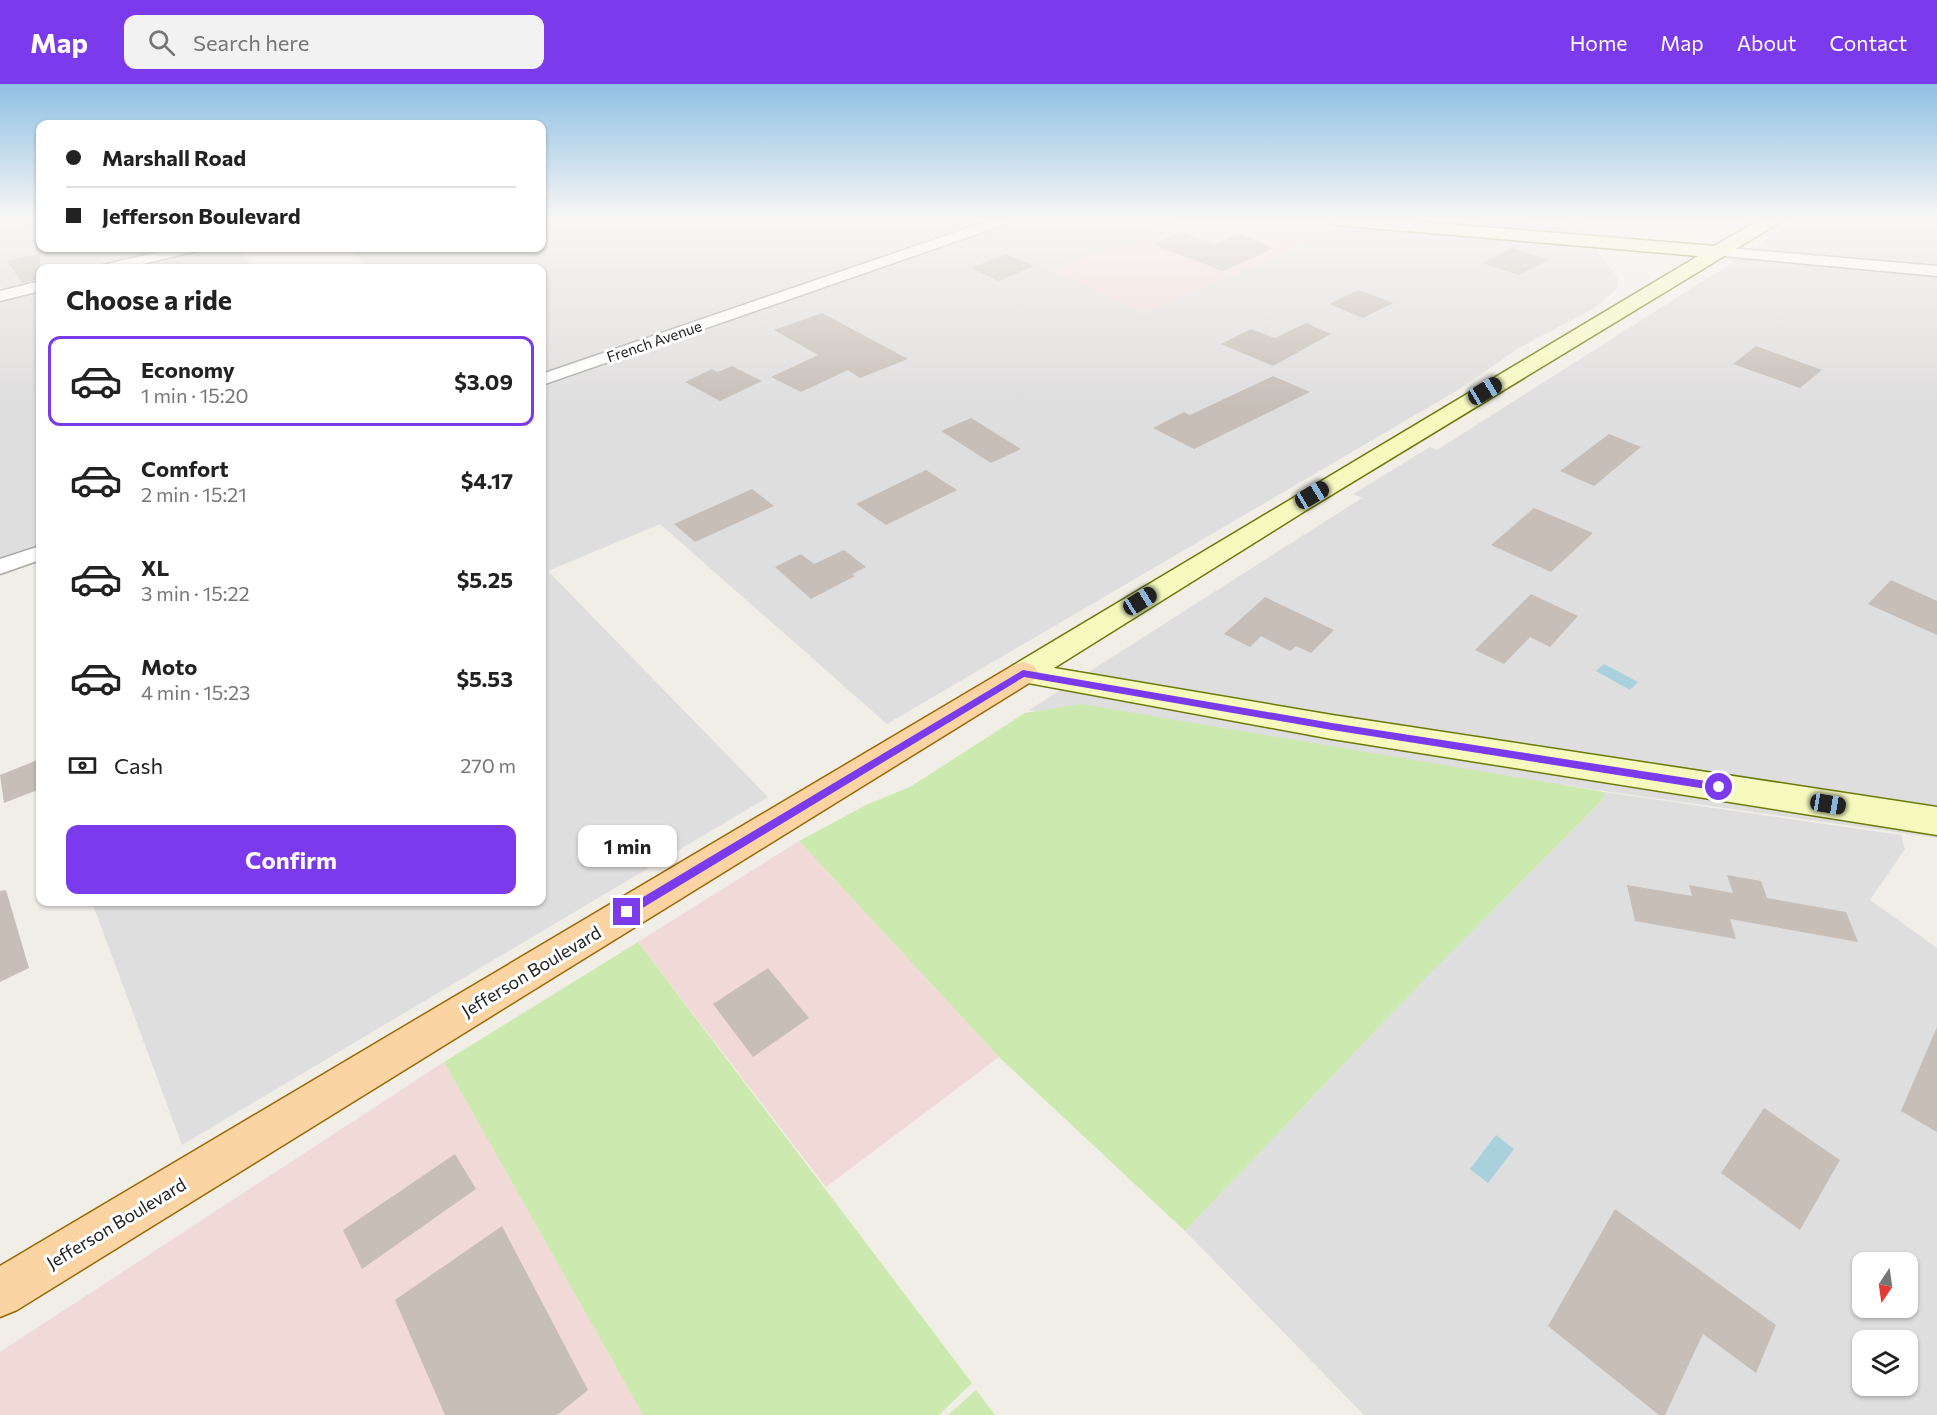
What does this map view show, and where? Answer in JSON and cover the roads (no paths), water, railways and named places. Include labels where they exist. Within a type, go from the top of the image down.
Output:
[{"type":"main road","name":"Jefferson Boulevard","points":[[0,1293],[1033,667],[1653,282]]},
{"type":"main road","points":[[1033,667],[1332,727],[1937,821]]},
{"type":"street","name":"French Avenue","points":[[546,379],[825,282]]},
{"type":"street","points":[[0,296],[36,287]]},
{"type":"street","points":[[0,567],[36,554]]},
{"type":"water","points":[[1604,664],[1638,682],[1630,690],[1596,671]]},
{"type":"water","points":[[1496,1135],[1514,1149],[1488,1183],[1470,1169]]}]
